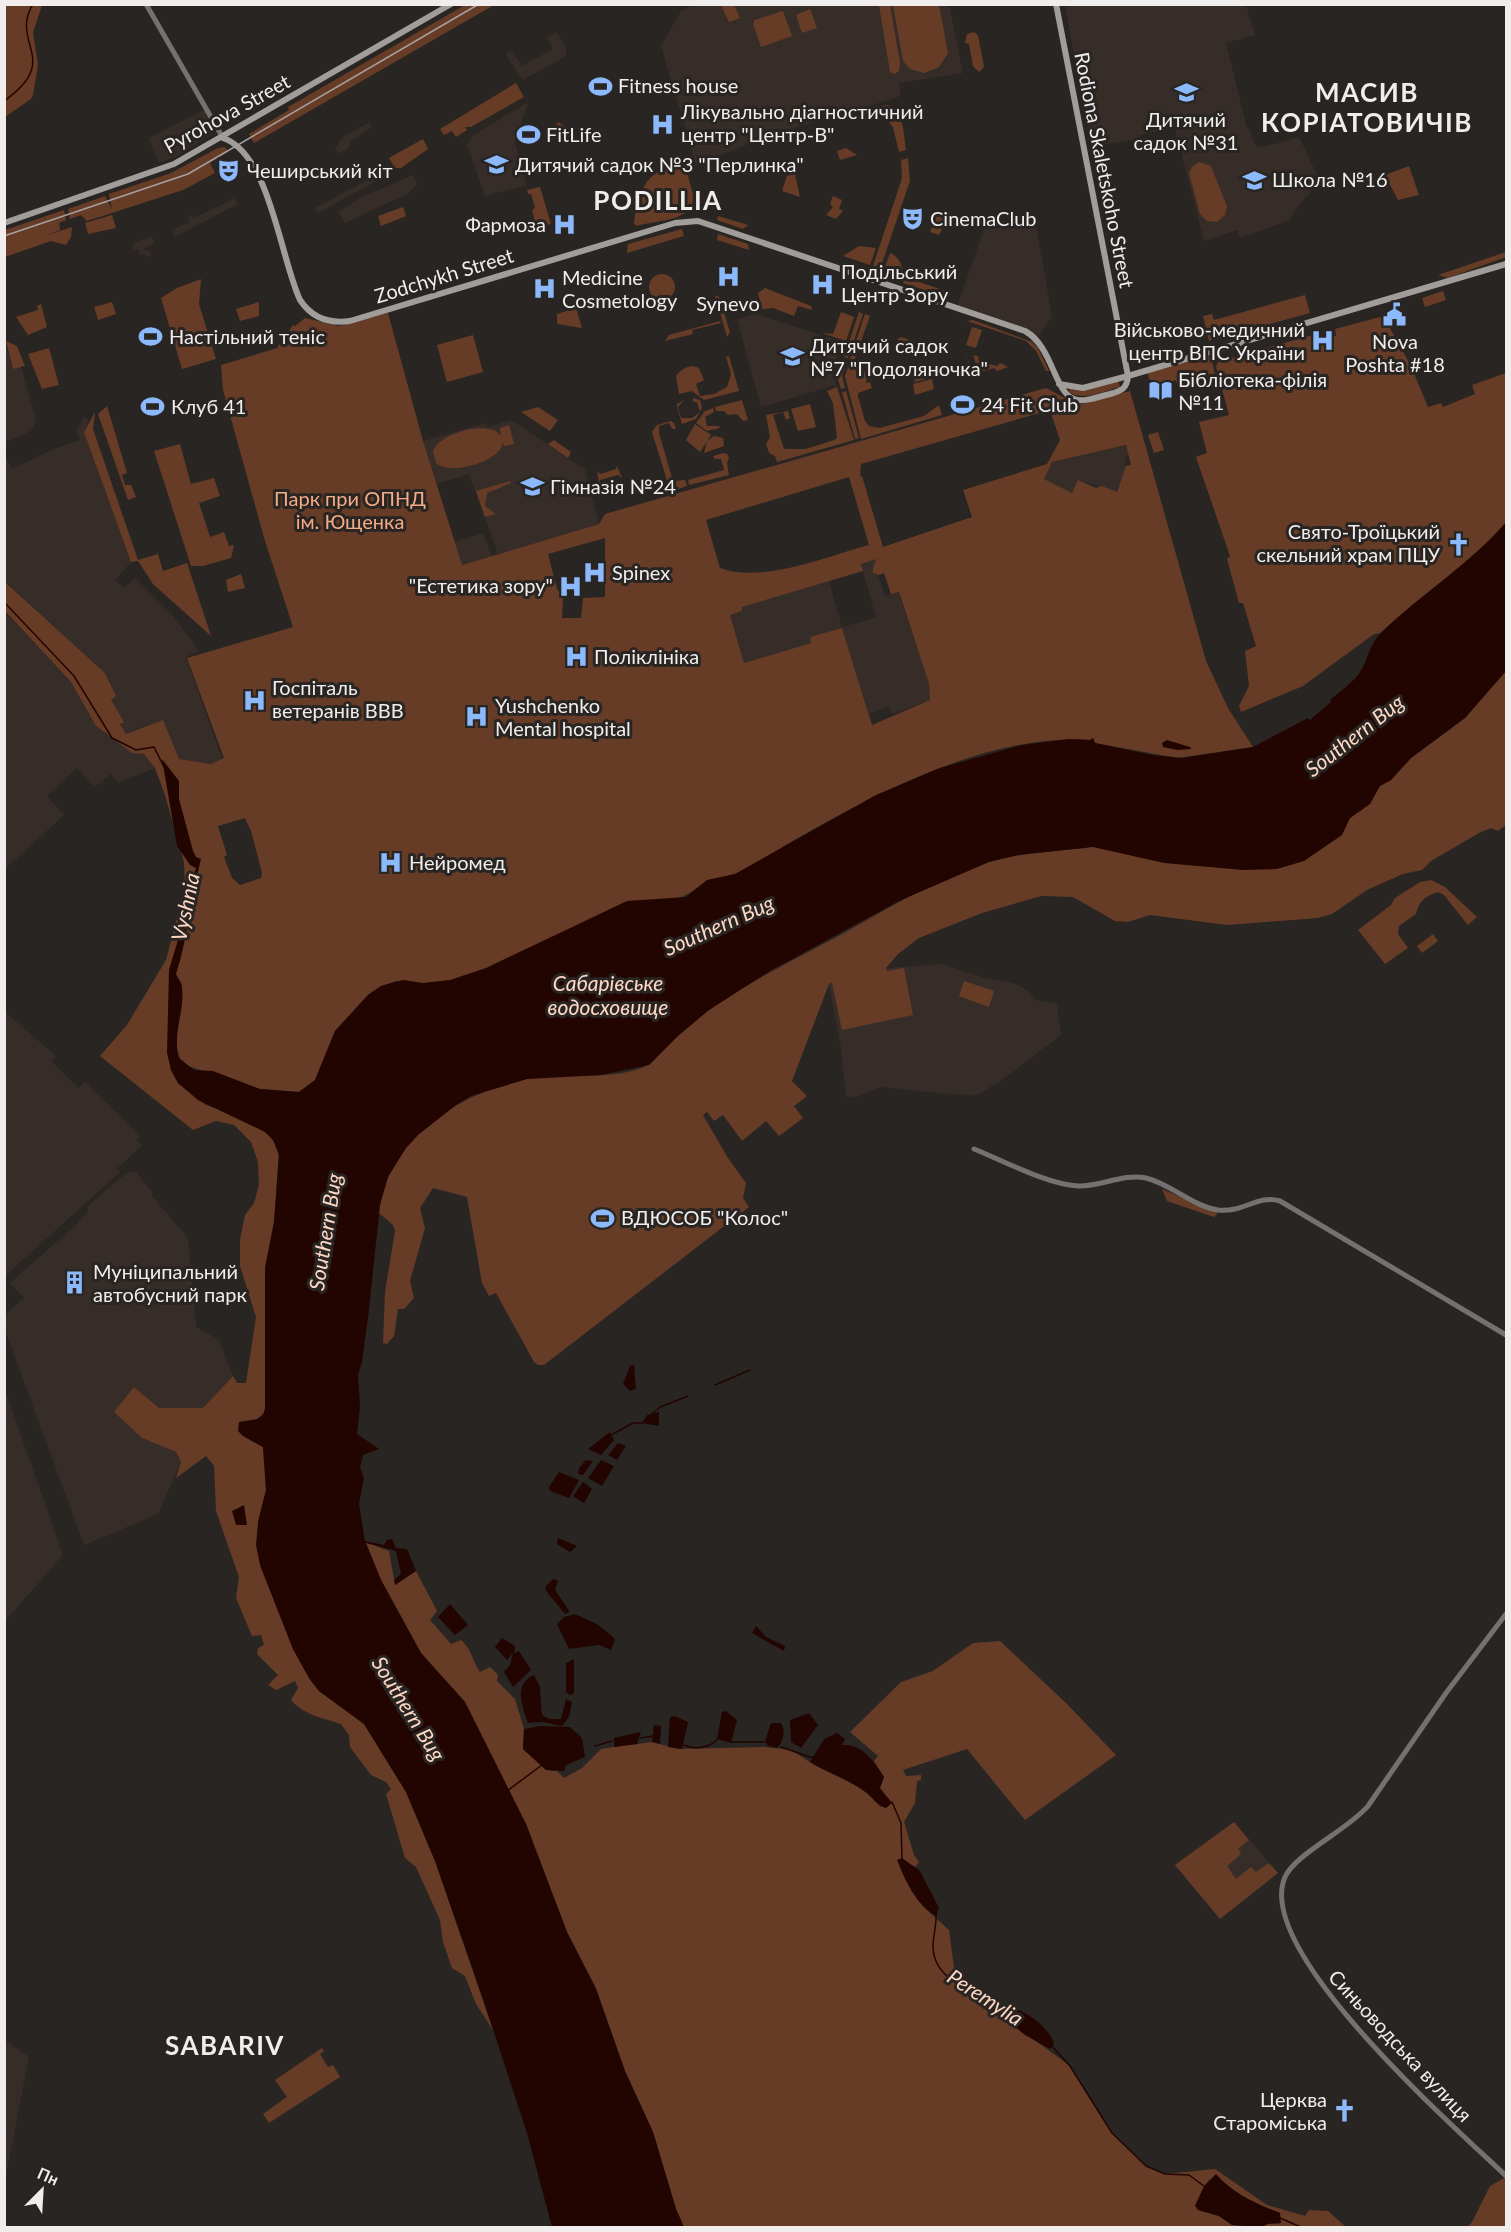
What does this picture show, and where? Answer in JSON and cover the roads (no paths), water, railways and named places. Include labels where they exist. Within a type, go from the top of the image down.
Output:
[{"type":"main road","name":"Pyrohova Street","points":[[4,222],[160,170],[223,138],[451,4]]},
{"type":"main road","name":"Rodiona Skaletskoho Street","points":[[1056,4],[1128,376]]},
{"type":"main road","name":"Zodchykh Street","points":[[223,138],[243,150],[260,179],[300,300],[314,315],[329,321],[350,321],[675,223],[698,220],[1025,331],[1037,338],[1044,348],[1059,384]]},
{"type":"main road","points":[[1059,384],[1083,388],[1128,376],[1506,264]]},
{"type":"main road","points":[[1059,384],[1069,397],[1084,400],[1122,391],[1127,384],[1128,376]]},
{"type":"street","points":[[146,4],[223,138]]},
{"type":"street","points":[[974,1149],[1067,1185],[1086,1186],[1129,1178],[1148,1179],[1214,1209],[1235,1211],[1263,1200],[1280,1201],[1506,1335]]},
{"type":"street","name":"Синьоводська вулиця","points":[[1506,1614],[1446,1693],[1365,1810],[1290,1868],[1281,1894],[1283,1911],[1301,1951],[1328,1995],[1470,2142],[1506,2176]]},
{"type":"water","name":"Сабарівське водосховище","points":[[1506,522],[1506,671],[1465,718],[1411,758],[1391,780],[1380,786],[1370,804],[1350,818],[1342,835],[1304,861],[1277,869],[1243,870],[1164,863],[1093,847],[1018,855],[989,862],[899,901],[770,971],[709,1010],[649,1065],[601,1075],[527,1079],[471,1096],[418,1135],[406,1148],[388,1177],[380,1205],[368,1318],[358,1375],[360,1406],[357,1434],[379,1449],[363,1455],[360,1467],[364,1478],[359,1504],[365,1541],[384,1545],[387,1540],[392,1539],[396,1548],[407,1549],[416,1571],[395,1585],[394,1580],[401,1574],[396,1551],[366,1543],[381,1580],[421,1653],[465,1702],[526,1824],[567,1932],[596,1989],[625,2071],[653,2132],[676,2209],[684,2227],[552,2227],[527,2133],[482,1996],[435,1861],[406,1792],[364,1724],[319,1691],[309,1678],[293,1649],[260,1565],[256,1545],[258,1522],[266,1490],[263,1447],[238,1431],[239,1422],[257,1419],[263,1415],[265,1409],[265,1268],[274,1222],[279,1155],[273,1140],[265,1132],[198,1100],[178,1083],[171,1070],[167,1053],[169,970],[183,923],[183,907],[196,868],[190,865],[177,846],[162,759],[179,781],[179,799],[193,851],[196,857],[201,859],[184,946],[176,974],[181,984],[182,996],[177,1040],[179,1058],[194,1070],[213,1071],[260,1089],[299,1092],[315,1080],[335,1031],[368,995],[381,986],[403,980],[423,983],[450,980],[486,968],[627,901],[686,897],[707,880],[735,874],[876,795],[940,768],[1022,745],[1068,739],[1090,740],[1093,738],[1095,743],[1153,755],[1182,758],[1253,747],[1308,718],[1310,720],[1331,702],[1330,700],[1357,676],[1374,641],[1382,632],[1477,551]]},
{"type":"water","points":[[1167,740],[1191,749],[1177,750],[1163,747],[1162,743]]},
{"type":"water","points":[[634,1365],[636,1389],[630,1391],[623,1384],[630,1366]]},
{"type":"water","points":[[659,1412],[659,1426],[642,1423],[647,1415]]},
{"type":"water","points":[[610,1432],[614,1440],[601,1455],[588,1449]]},
{"type":"water","points":[[618,1443],[626,1446],[617,1460],[608,1455]]},
{"type":"water","points":[[586,1460],[593,1461],[583,1475],[578,1474],[579,1468]]},
{"type":"water","points":[[601,1460],[614,1466],[602,1486],[588,1478]]},
{"type":"water","points":[[559,1472],[579,1480],[569,1498],[550,1491],[549,1487]]},
{"type":"water","points":[[583,1482],[592,1489],[584,1503],[573,1496]]},
{"type":"water","points":[[244,1505],[247,1525],[236,1525],[232,1511]]},
{"type":"water","points":[[558,1538],[577,1546],[570,1552],[557,1544]]},
{"type":"water","points":[[553,1579],[558,1581],[555,1590],[570,1612],[565,1614],[546,1591],[545,1587]]},
{"type":"water","points":[[450,1604],[468,1625],[455,1635],[438,1617]]},
{"type":"water","points":[[575,1614],[597,1624],[613,1637],[615,1640],[611,1650],[599,1645],[569,1649],[557,1624],[564,1617]]},
{"type":"water","points":[[756,1626],[766,1637],[785,1646],[784,1651],[752,1633]]},
{"type":"water","points":[[502,1638],[515,1646],[514,1653],[519,1651],[531,1670],[513,1687],[504,1672],[510,1665],[513,1653],[507,1660],[495,1647]]},
{"type":"water","points":[[574,1659],[574,1693],[570,1695],[566,1692],[566,1663]]},
{"type":"water","points":[[534,1675],[540,1687],[542,1715],[549,1719],[561,1719],[566,1699],[572,1702],[569,1717],[562,1726],[542,1722],[528,1723],[521,1690],[527,1679]]},
{"type":"water","points":[[726,1711],[737,1720],[731,1743],[717,1739],[722,1712]]},
{"type":"water","points":[[809,1713],[818,1725],[801,1748],[791,1742],[790,1720]]},
{"type":"water","points":[[675,1716],[688,1722],[682,1749],[668,1747],[670,1717]]},
{"type":"water","points":[[771,1723],[781,1723],[784,1733],[777,1748],[768,1746],[765,1742]]},
{"type":"water","points":[[654,1725],[661,1726],[660,1744],[652,1742]]},
{"type":"water","points":[[541,1726],[570,1727],[582,1738],[585,1757],[566,1765],[564,1771],[546,1770],[523,1749],[524,1729]]},
{"type":"water","points":[[641,1732],[637,1744],[614,1747],[614,1738]]},
{"type":"water","points":[[837,1733],[845,1739],[842,1745],[862,1750],[884,1777],[880,1788],[892,1803],[886,1808],[858,1787],[810,1762],[824,1739]]},
{"type":"water","points":[[902,1858],[920,1871],[939,1908],[936,1916],[912,1891],[897,1860]]},
{"type":"water","points":[[1000,2005],[1015,2009],[1032,2018],[1046,2030],[1054,2044],[1050,2049],[1025,2035],[998,2013]]},
{"type":"water","points":[[1216,2174],[1229,2187],[1245,2197],[1280,2213],[1281,2223],[1267,2224],[1262,2227],[1232,2225],[1219,2216],[1198,2210],[1195,2206],[1204,2186]]},
{"type":"waterway","points":[[4,101],[21,86],[30,74],[33,62],[27,18],[33,4]]},
{"type":"waterway","name":"Vyshnia","points":[[4,602],[74,676],[112,738],[136,750],[154,747],[164,767]]},
{"type":"waterway","points":[[715,1385],[750,1370]]},
{"type":"waterway","points":[[652,1414],[660,1407],[688,1396]]},
{"type":"waterway","points":[[611,1435],[633,1423],[643,1423]]},
{"type":"waterway","name":"Peremylia","points":[[641,1738],[653,1736]]},
{"type":"waterway","name":"Peremylia","points":[[684,1745],[702,1747],[717,1739]]},
{"type":"waterway","name":"Peremylia","points":[[595,1746],[612,1741]]},
{"type":"waterway","name":"Peremylia","points":[[730,1742],[764,1742]]},
{"type":"waterway","name":"Peremylia","points":[[781,1747],[813,1758]]},
{"type":"waterway","name":"Peremylia","points":[[507,1791],[542,1765]]},
{"type":"waterway","name":"Peremylia","points":[[892,1802],[901,1823],[902,1858]]},
{"type":"waterway","name":"Peremylia","points":[[936,1913],[933,1947],[940,1969],[958,1984],[1002,2005]]},
{"type":"waterway","name":"Peremylia","points":[[1052,2046],[1070,2066],[1112,2133],[1146,2166],[1165,2174],[1189,2175],[1204,2186]]},
{"type":"waterway","name":"Peremylia","points":[[1280,2218],[1303,2228]]},
{"type":"tram line","points":[[4,236],[188,174],[479,4]]},
{"type":"place","name":"Fitness house","points":[[600,86]]},
{"type":"place","name":"Дитячий садок №31","points":[[1186,93]]},
{"type":"place","name":"Лікувально діагностичний центр \"Центр-В\"","points":[[663,124]]},
{"type":"place","name":"FitLife","points":[[528,135]]},
{"type":"place","name":"Дитячий садок №3 \"Перлинка\"","points":[[497,165]]},
{"type":"place","name":"Чеширський кіт","points":[[229,171]]},
{"type":"place","name":"Школа №16","points":[[1254,180]]},
{"type":"place","name":"CinemaClub","points":[[912,219]]},
{"type":"place","name":"Фармоза","points":[[564,225]]},
{"type":"place","name":"Synevo","points":[[728,277]]},
{"type":"place","name":"Подільський Центр Зору","points":[[823,284]]},
{"type":"place","name":"Medicine Cosmetology","points":[[544,289]]},
{"type":"place","name":"Nova Poshta #18","points":[[1395,315]]},
{"type":"place","name":"Настільний теніс","points":[[151,337]]},
{"type":"place","name":"Військово-медичний центр ВПС України","points":[[1323,341]]},
{"type":"place","name":"Дитячий садок №7 \"Подоляночка\"","points":[[792,357]]},
{"type":"place","name":"Бібліотека-філія №11","points":[[1160,391]]},
{"type":"place","name":"24 Fit Club","points":[[963,405]]},
{"type":"place","name":"Клуб 41","points":[[153,407]]},
{"type":"place","name":"Гімназія №24","points":[[532,487]]},
{"type":"place","name":"Свято-Троїцький скельний храм ПЦУ","points":[[1458,544]]},
{"type":"place","name":"Spinex","points":[[594,573]]},
{"type":"place","name":"\"Естетика зору\"","points":[[571,586]]},
{"type":"place","name":"Поліклініка","points":[[576,657]]},
{"type":"place","name":"Госпіталь ветеранів ВВВ","points":[[254,700]]},
{"type":"place","name":"Yushchenko Mental hospital","points":[[477,717]]},
{"type":"place","name":"Нейромед","points":[[391,863]]},
{"type":"place","name":"ВДЮСОБ \"Колос\"","points":[[603,1218]]},
{"type":"place","name":"Муніципальний автобусний парк","points":[[75,1283]]},
{"type":"place","name":"Церква Староміська","points":[[1345,2111]]},
{"type":"district","name":"МАСИВ КОРІАТОВИЧІВ","points":[[1367,108]]},
{"type":"district","name":"PODILLIA","points":[[658,201]]},
{"type":"district","name":"SABARIV","points":[[225,2046]]},
{"type":"park label","name":"Парк при ОПНД ім. Ющенка","points":[[350,510]]},
{"type":"water label","name":"Southern Bug","points":[[1355,736]]},
{"type":"water label","name":"Southern Bug","points":[[719,926]]},
{"type":"water label","name":"Southern Bug","points":[[326,1232]]},
{"type":"water label","name":"Southern Bug","points":[[408,1709]]}]
